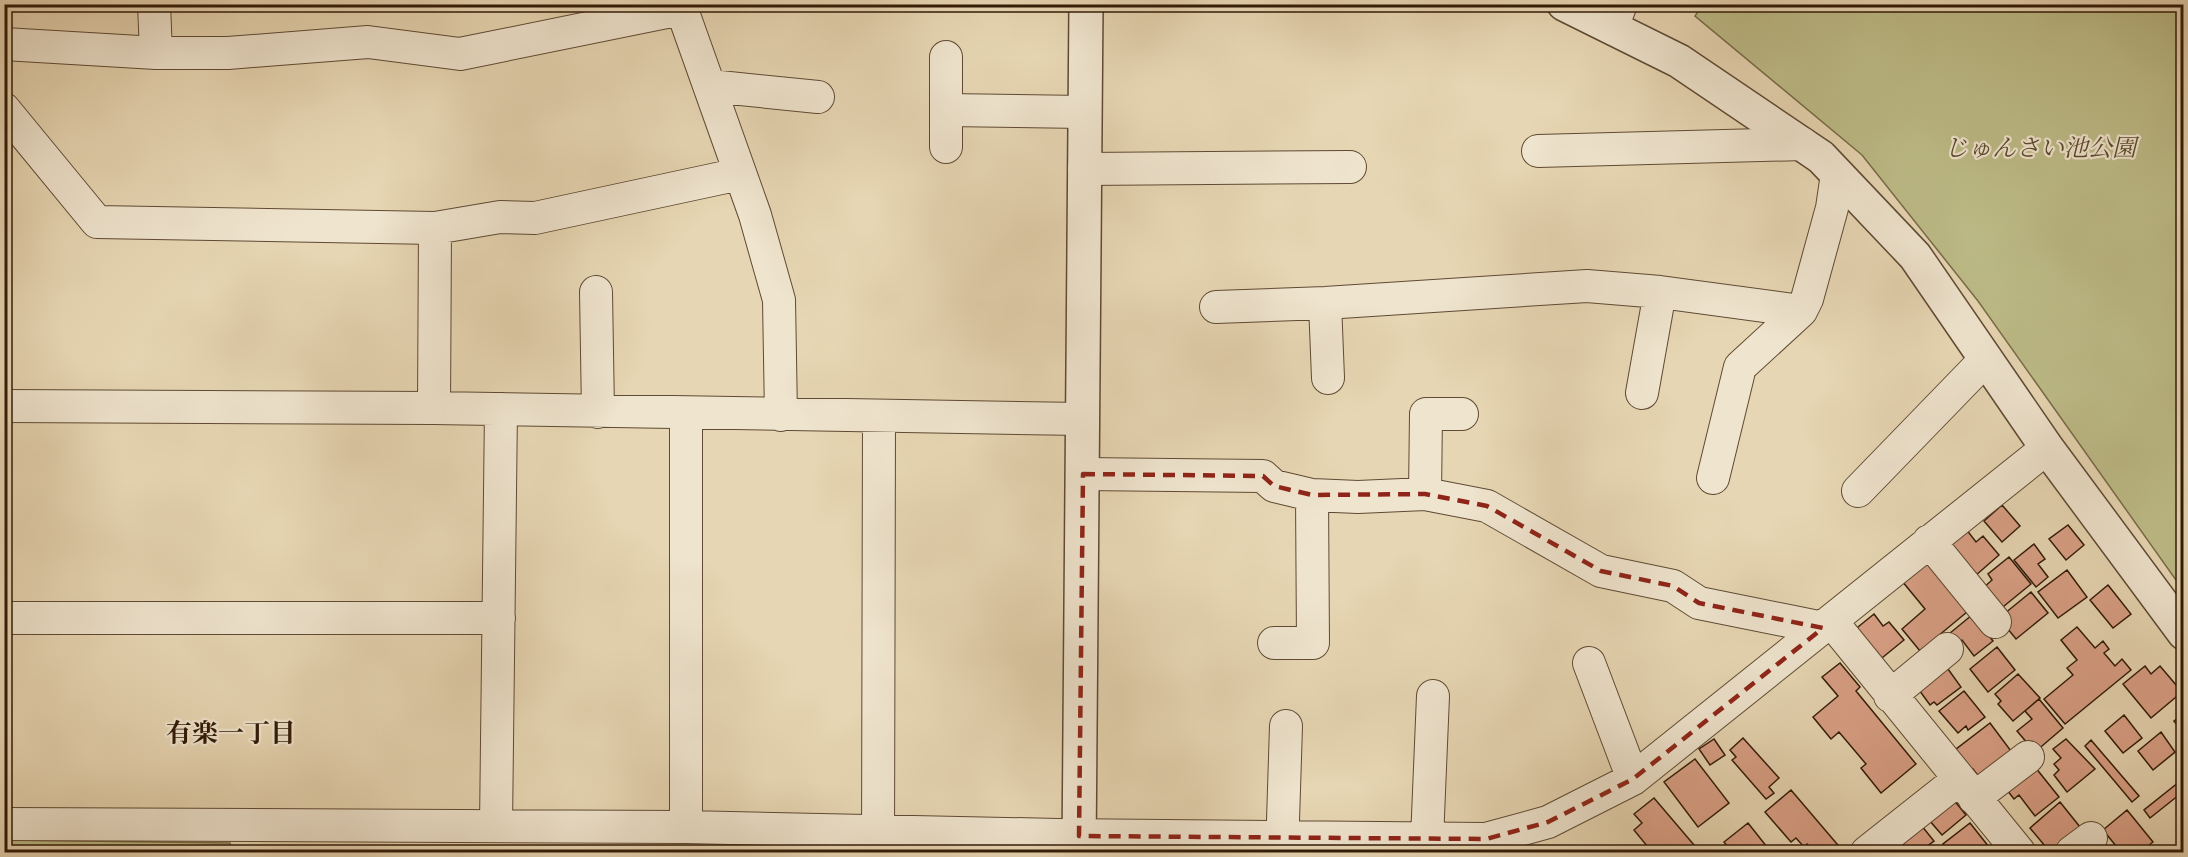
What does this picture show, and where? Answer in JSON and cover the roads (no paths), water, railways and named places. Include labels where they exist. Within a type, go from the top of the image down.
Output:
[{"type":"street","points":[[154,4],[156,53]]},
{"type":"street","points":[[1079,844],[1086,4]]},
{"type":"street","points":[[1564,4],[1616,16],[1821,157],[1915,256],[2047,448],[2184,633]]},
{"type":"street","points":[[4,44],[156,53],[228,53],[368,42],[460,54],[612,15],[680,7],[755,215],[779,300],[781,415]]},
{"type":"street","points":[[946,57],[946,147]]},
{"type":"street","points":[[710,86],[818,97]]},
{"type":"street","points":[[4,109],[97,222],[435,228],[500,217],[535,218],[740,174]]},
{"type":"street","points":[[946,110],[1084,112]]},
{"type":"street","points":[[1538,151],[1803,144]]},
{"type":"street","points":[[1084,169],[1350,167]]},
{"type":"street","points":[[1713,478],[1740,367],[1801,311],[1807,299],[1832,208],[1837,174]]},
{"type":"street","points":[[434,408],[435,228]]},
{"type":"street","points":[[1216,307],[1325,303],[1587,286],[1660,292],[1801,311]]},
{"type":"street","points":[[596,292],[598,412]]},
{"type":"street","points":[[1642,393],[1660,292]]},
{"type":"street","points":[[1325,303],[1328,378]]},
{"type":"street","points":[[1858,491],[1986,359]]},
{"type":"street","points":[[4,406],[434,408],[879,417],[1082,418]]},
{"type":"street","points":[[496,826],[501,409]]},
{"type":"street","points":[[686,414],[686,827]]},
{"type":"street","points":[[1425,494],[1426,414],[1462,414]]},
{"type":"street","points":[[878,842],[879,417]]},
{"type":"street","points":[[4,824],[496,826],[644,840],[686,827],[878,842],[1282,844],[1427,840],[1488,846],[1548,822],[1633,779],[2047,448]]},
{"type":"street","points":[[1083,474],[1263,476],[1274,486],[1312,495],[1358,497],[1425,494],[1487,506],[1602,572],[1673,586],[1699,603],[1827,625],[1890,696],[2019,852]]},
{"type":"street","points":[[1274,643],[1313,643],[1312,495]]},
{"type":"street","points":[[1929,541],[1995,622]]},
{"type":"street","points":[[4,618],[499,618]]},
{"type":"street","points":[[1890,696],[1947,649]]},
{"type":"street","points":[[1589,663],[1633,779]]},
{"type":"street","points":[[1427,840],[1433,696]]},
{"type":"street","points":[[1282,844],[1286,726]]},
{"type":"street","points":[[1867,852],[1966,789],[2028,757]]},
{"type":"district","name":"有楽一丁目","points":[[231,733]]},
{"type":"park label","name":"じゅんさい池公園","points":[[2040,148]]}]
